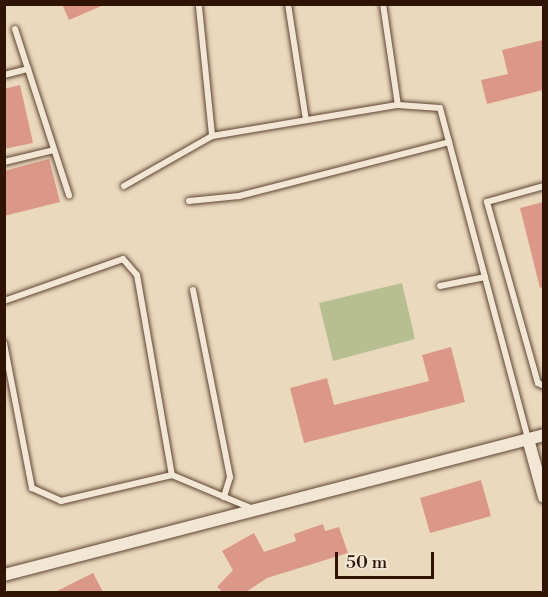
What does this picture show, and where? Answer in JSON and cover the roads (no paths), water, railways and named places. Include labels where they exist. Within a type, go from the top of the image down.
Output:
[{"type":"street","points":[[4,575],[543,435]]},
{"type":"street","points":[[528,439],[543,497]]},
{"type":"lane","points":[[288,4],[306,120]]},
{"type":"lane","points":[[383,4],[398,105]]},
{"type":"lane","points":[[199,7],[212,136]]},
{"type":"lane","points":[[15,29],[69,195]]},
{"type":"lane","points":[[4,75],[28,69]]},
{"type":"lane","points":[[124,186],[212,136],[398,105],[440,108],[528,439]]},
{"type":"lane","points":[[189,201],[239,196],[449,142]]},
{"type":"lane","points":[[4,162],[54,150]]},
{"type":"lane","points":[[543,186],[487,202],[538,383],[543,386]]},
{"type":"lane","points":[[4,301],[123,259],[137,275],[172,475]]},
{"type":"lane","points":[[440,286],[485,276]]},
{"type":"lane","points":[[193,290],[230,477],[224,497]]},
{"type":"lane","points":[[4,343],[32,488],[62,501],[172,475],[257,511]]}]
